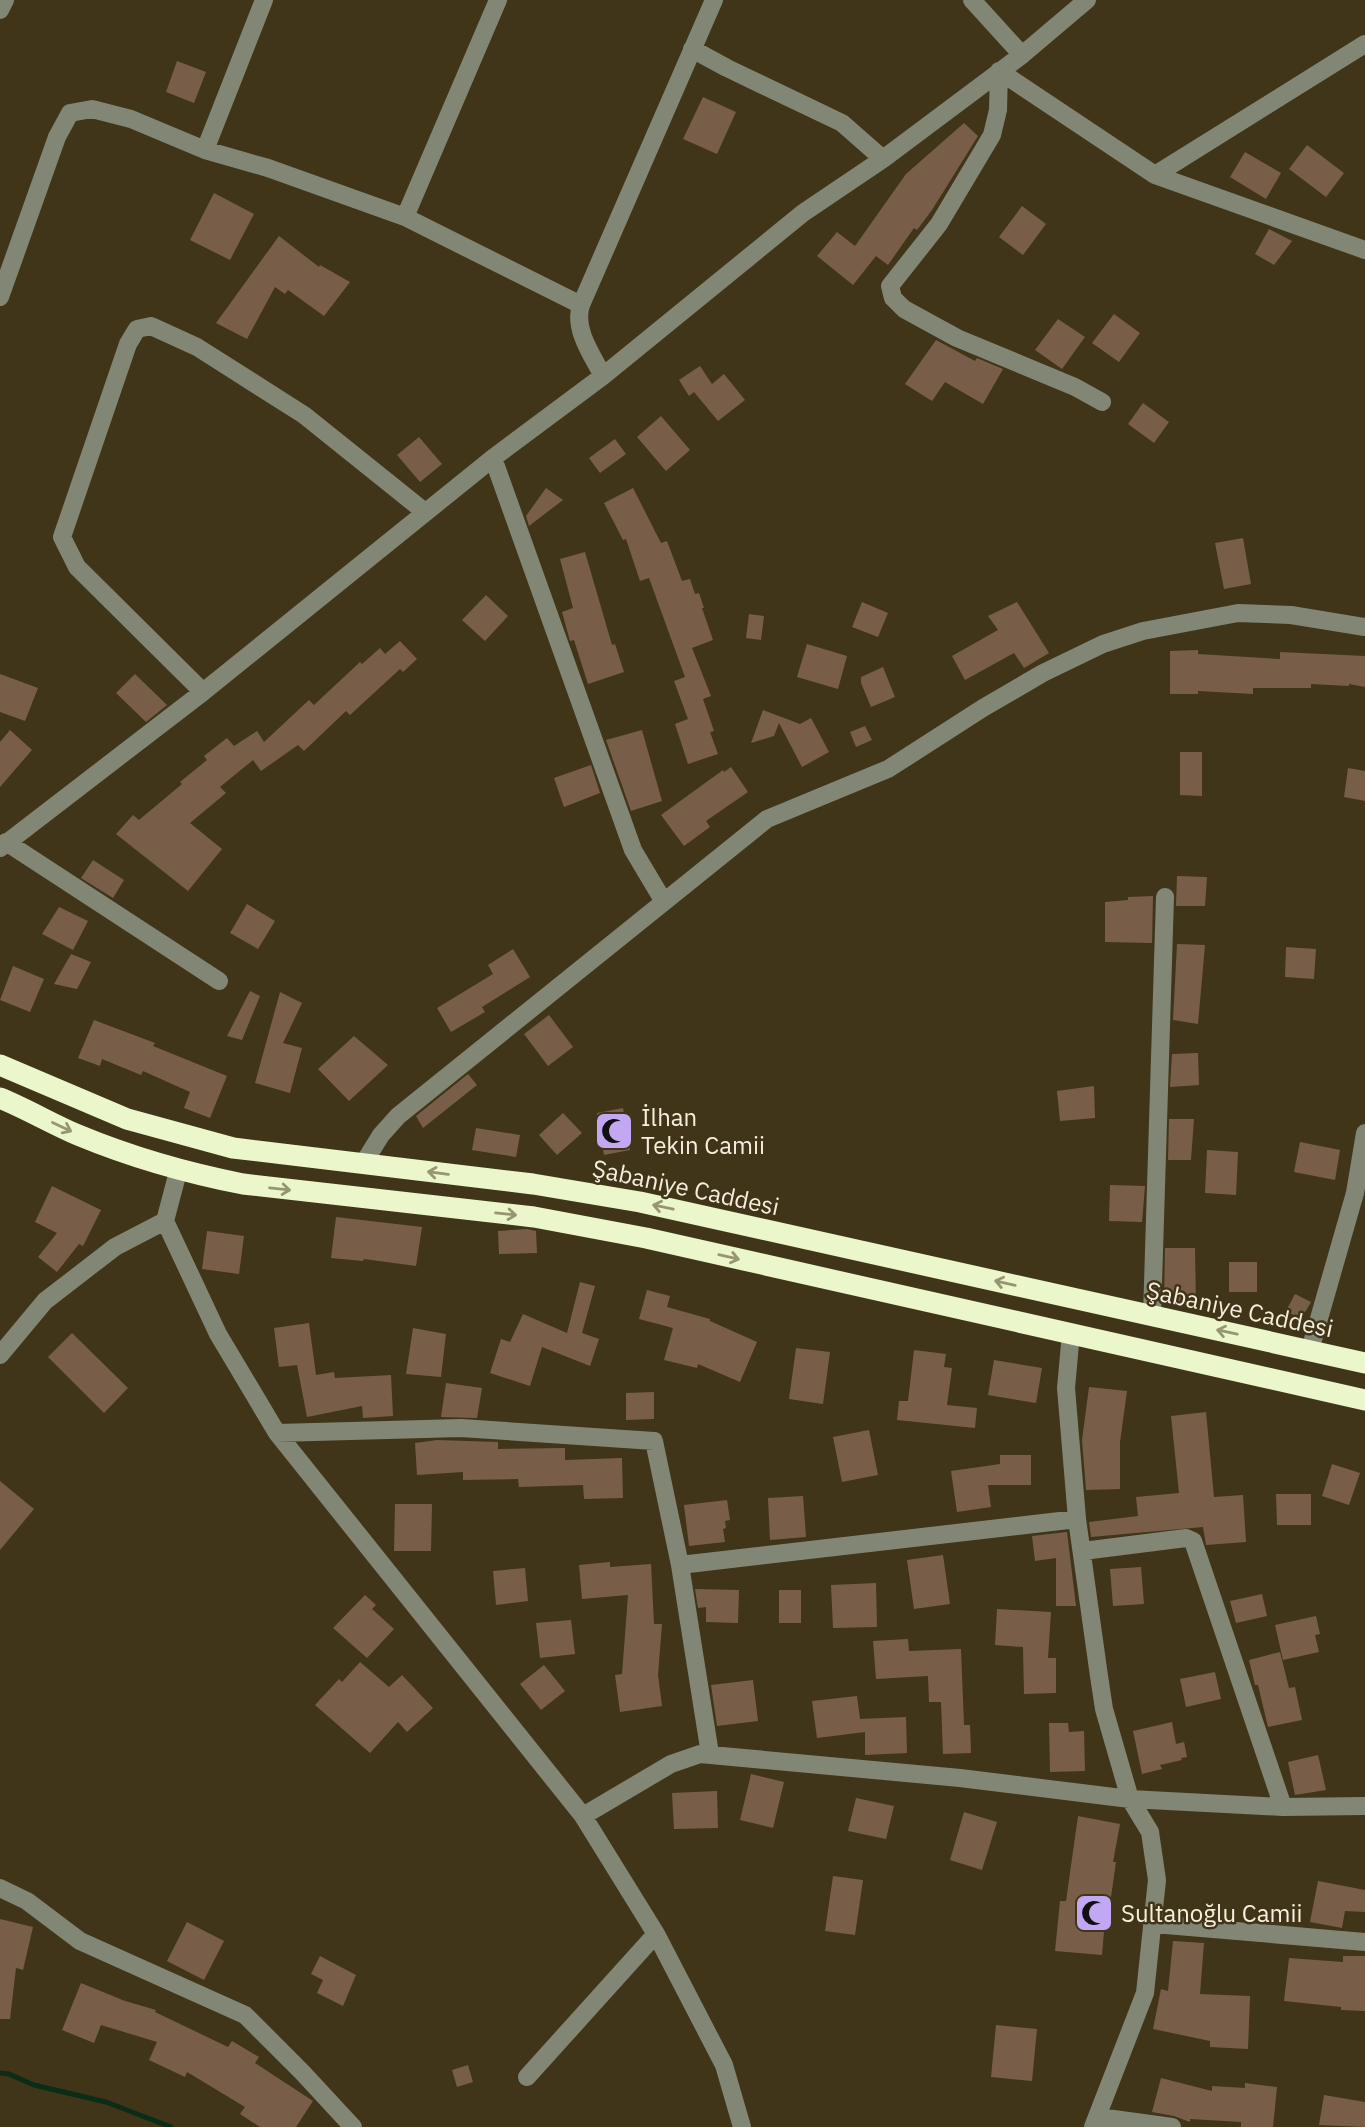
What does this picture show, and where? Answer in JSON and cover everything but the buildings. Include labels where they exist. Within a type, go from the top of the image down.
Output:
[{"type":"highway","name":"Şabaniye Caddesi","points":[[0,1065],[116,1115],[189,1137],[267,1153],[533,1184],[640,1202],[1365,1363]]},
{"type":"highway","points":[[0,1098],[119,1151],[243,1184],[534,1217],[646,1238],[1365,1400]]},
{"type":"highway","points":[[1255,1376],[1263,1340]]},
{"type":"street","points":[[0,10],[5,0]]},
{"type":"street","points":[[205,150],[264,0]]},
{"type":"street","points":[[405,217],[498,0]]},
{"type":"street","points":[[603,376],[581,331],[578,315],[580,305],[715,0]]},
{"type":"street","points":[[972,0],[1022,55]]},
{"type":"street","points":[[219,981],[3,845],[203,692],[493,458],[603,376],[803,213],[883,159],[1022,55],[1087,0]]},
{"type":"street","points":[[1155,175],[1365,44]]},
{"type":"street","points":[[692,49],[842,123],[883,159]]},
{"type":"street","points":[[999,71],[1155,175],[1365,250]]},
{"type":"street","points":[[999,71],[998,110],[992,135],[939,224],[890,286],[893,298],[904,309],[957,338],[1075,387],[1102,402]]},
{"type":"street","points":[[0,297],[57,136],[70,113],[92,109],[405,217],[580,305]]},
{"type":"street","points":[[203,692],[77,567],[62,537],[128,344],[137,329],[151,326],[197,347],[240,374],[304,415],[425,512]]},
{"type":"street","points":[[493,458],[633,849],[664,902]]},
{"type":"street","points":[[363,1164],[381,1135],[398,1116],[767,819],[888,768],[1043,673],[1103,644],[1143,631],[1238,612],[1292,615],[1365,627]]},
{"type":"street","points":[[1152,1316],[1165,897]]},
{"type":"street","points":[[1310,1350],[1354,1193],[1365,1133]]},
{"type":"street","points":[[179,1168],[165,1220],[218,1334],[277,1433],[583,1816],[656,1934],[724,2065],[742,2127]]},
{"type":"street","points":[[0,1355],[45,1301],[115,1247],[165,1220]]},
{"type":"street","points":[[1072,1333],[1066,1388],[1077,1519],[1104,1709],[1130,1799],[1150,1832],[1157,1880],[1145,1993],[1096,2122],[1172,2127]]},
{"type":"street","points":[[277,1433],[461,1428],[654,1441],[680,1565],[710,1754]]},
{"type":"street","points":[[680,1565],[1077,1519]]},
{"type":"street","points":[[1083,1551],[1186,1538],[1193,1541],[1283,1807]]},
{"type":"street","points":[[583,1816],[671,1764],[700,1754],[960,1777],[1130,1799],[1283,1807],[1365,1806]]},
{"type":"street","points":[[0,1888],[27,1901],[80,1941],[245,2015],[353,2127]]},
{"type":"street","points":[[1154,1924],[1365,1942]]},
{"type":"street","points":[[527,2077],[656,1934]]},
{"type":"waterway","points":[[0,2073],[34,2085],[106,2102],[171,2127]]},
{"type":"place","name":"İlhan Tekin Camii","points":[[614,1131]]},
{"type":"place","name":"Sultanoğlu Camii","points":[[1094,1913]]}]
